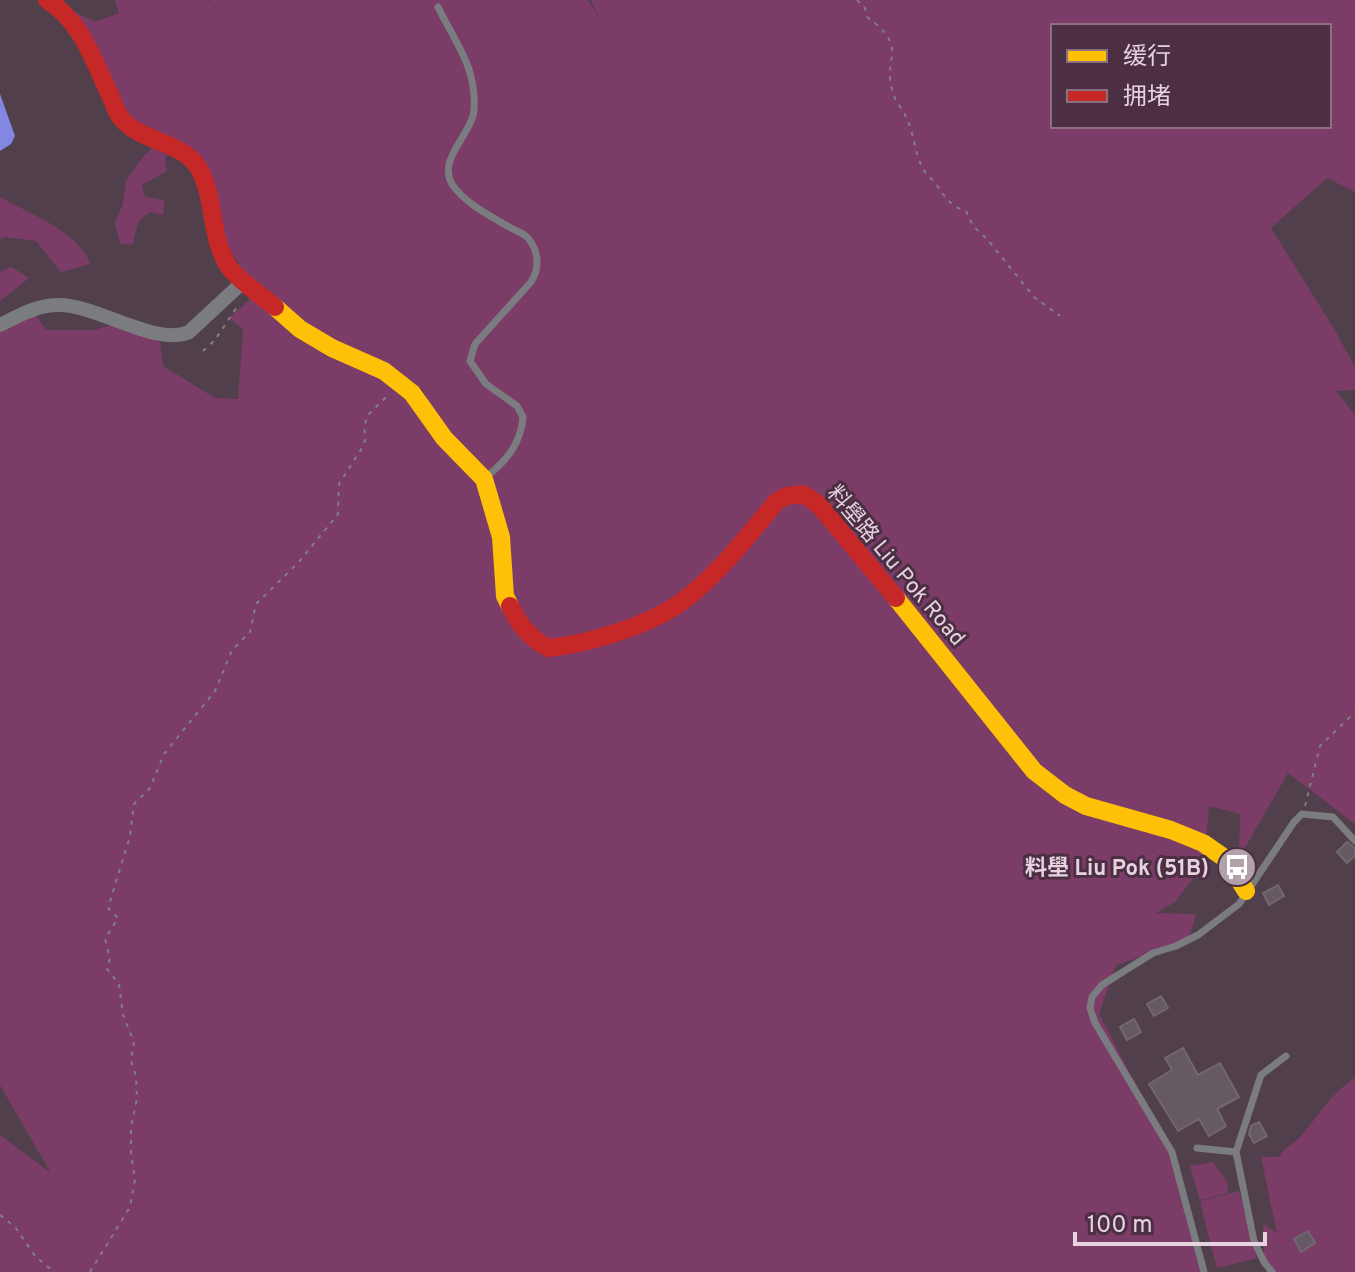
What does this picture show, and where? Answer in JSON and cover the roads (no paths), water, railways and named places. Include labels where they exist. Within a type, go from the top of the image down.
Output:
[{"type":"street","name":"料壆路 Liu Pok Road","points":[[47,0],[63,10],[77,26],[121,118],[141,133],[186,155],[197,166],[219,248],[230,268],[300,329],[332,348],[384,371],[403,386],[426,410],[458,454],[484,479],[501,537],[505,596],[516,619],[535,641],[549,648],[642,623],[675,607],[694,593],[777,501],[803,494],[812,498],[891,591],[1034,771],[1057,790],[1085,805],[1200,841],[1218,852],[1234,868],[1246,891]]},
{"type":"street","points":[[0,325],[24,312],[55,304],[77,306],[132,326],[180,336],[250,287]]},
{"type":"lane","points":[[438,7],[474,81],[473,119],[454,151],[449,165],[450,180],[479,208],[527,237],[539,263],[531,282],[475,344],[470,361],[486,384],[517,406],[523,417],[516,444],[499,467],[484,479]]},
{"type":"lane","points":[[1204,1272],[1172,1152],[1095,1023],[1090,1008],[1092,997],[1102,985],[1153,953],[1198,935],[1239,904],[1302,814],[1333,817],[1355,841]]},
{"type":"lane","points":[[1272,1272],[1254,1241],[1236,1152],[1261,1075],[1286,1056]]},
{"type":"lane","points":[[1197,1148],[1236,1152]]},
{"type":"water","points":[[0,94],[15,136],[11,144],[0,151]]},
{"type":"place","name":"料壆 Liu Pok (51B)","points":[[1237,867]]}]
